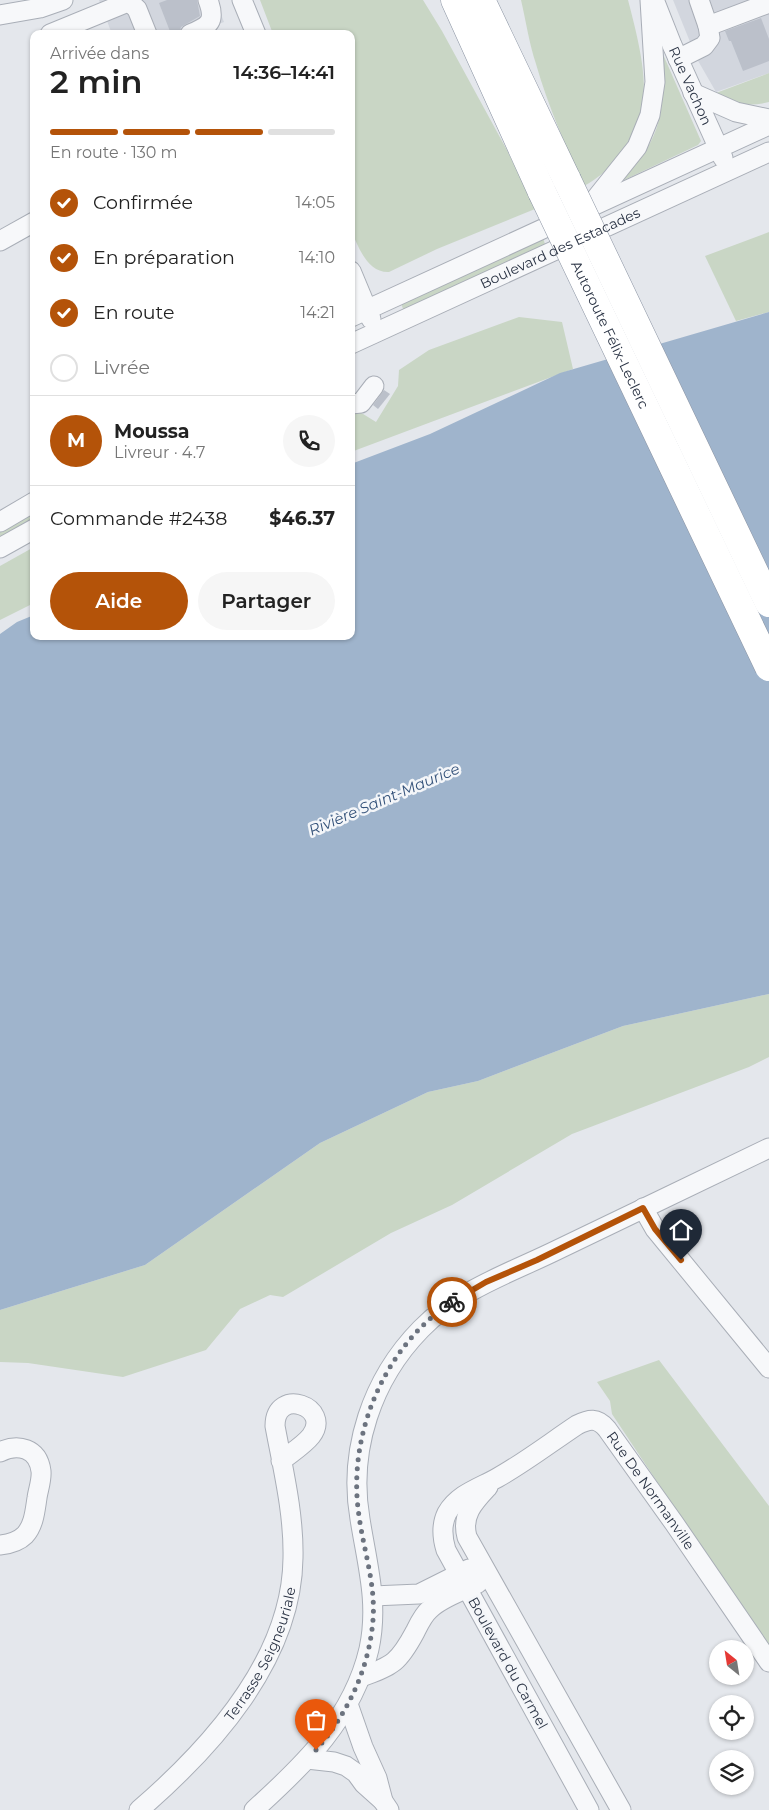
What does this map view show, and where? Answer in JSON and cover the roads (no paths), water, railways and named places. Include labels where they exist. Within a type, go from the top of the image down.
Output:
[{"type":"highway","points":[[440,0],[518,142]]},
{"type":"highway","name":"Autoroute Félix-Leclerc","points":[[455,0],[518,142],[769,668]]},
{"type":"highway","name":"Autoroute Félix-Leclerc","points":[[482,0],[509,62],[769,603]]},
{"type":"highway","points":[[494,0],[509,62]]},
{"type":"street","points":[[0,14],[22,0]]},
{"type":"street","points":[[0,14],[40,8],[62,0]]},
{"type":"street","points":[[199,30],[210,22],[212,13],[208,0]]},
{"type":"street","points":[[242,0],[254,30]]},
{"type":"street","points":[[591,205],[637,147],[650,115],[655,82],[650,0]]},
{"type":"street","name":"Rue Vachon","points":[[654,0],[678,59],[729,170]]},
{"type":"street","points":[[678,59],[707,43],[710,38],[699,0]]},
{"type":"street","points":[[60,30],[129,1],[136,9],[145,30]]},
{"type":"street","points":[[708,26],[769,3]]},
{"type":"street","points":[[693,93],[736,112],[769,120]]},
{"type":"street","name":"Boulevard des Estacades","points":[[359,313],[769,125]]},
{"type":"street","name":"Boulevard des Estacades","points":[[355,342],[769,152]]},
{"type":"street","points":[[0,241],[30,224]]},
{"type":"street","points":[[355,292],[359,313],[377,331]]},
{"type":"street","points":[[362,406],[374,386]]},
{"type":"street","points":[[0,522],[30,504]]},
{"type":"street","points":[[0,548],[30,530]]},
{"type":"street","points":[[254,1810],[307,1760],[331,1732],[348,1704],[361,1676],[371,1639],[373,1596],[369,1563],[357,1502],[359,1455],[362,1434],[372,1405],[382,1382],[407,1344],[432,1318],[461,1296],[486,1282],[537,1260],[769,1148]]},
{"type":"street","points":[[643,1208],[655,1229],[769,1368]]},
{"type":"street","name":"Rue De Normanville","points":[[448,1512],[466,1493],[497,1478],[577,1425],[590,1419],[599,1421],[607,1429],[674,1523],[769,1662]]},
{"type":"street","points":[[0,1452],[13,1448],[28,1449],[36,1457],[41,1475],[34,1520],[29,1530],[16,1542],[0,1545]]},
{"type":"street","name":"Terrasse Seigneuriale","points":[[139,1810],[175,1778],[210,1740],[244,1696],[278,1637],[284,1621],[289,1595],[293,1557],[288,1496],[282,1461]]},
{"type":"street","name":"Rue De Normanville","points":[[466,1518],[475,1501],[497,1478]]},
{"type":"street","name":"Boulevard du Carmel","points":[[448,1512],[443,1528],[444,1542],[463,1581],[589,1810]]},
{"type":"street","name":"Boulevard du Carmel","points":[[466,1518],[465,1529],[467,1536],[621,1810]]},
{"type":"street","points":[[373,1596],[419,1594],[463,1581],[486,1570]]},
{"type":"street","points":[[361,1676],[387,1668],[395,1663],[410,1643],[428,1611],[463,1581]]},
{"type":"street","points":[[348,1704],[386,1806]]},
{"type":"street","points":[[307,1760],[334,1762],[346,1766],[356,1773],[386,1806]]},
{"type":"water","name":"Rivière Saint-Maurice","points":[[769,312],[769,994],[623,1026],[478,1081],[428,1092],[320,1143],[145,1265],[0,1310],[0,634],[17,622],[30,617],[30,640],[355,640],[355,462],[430,434],[560,373]]}]
